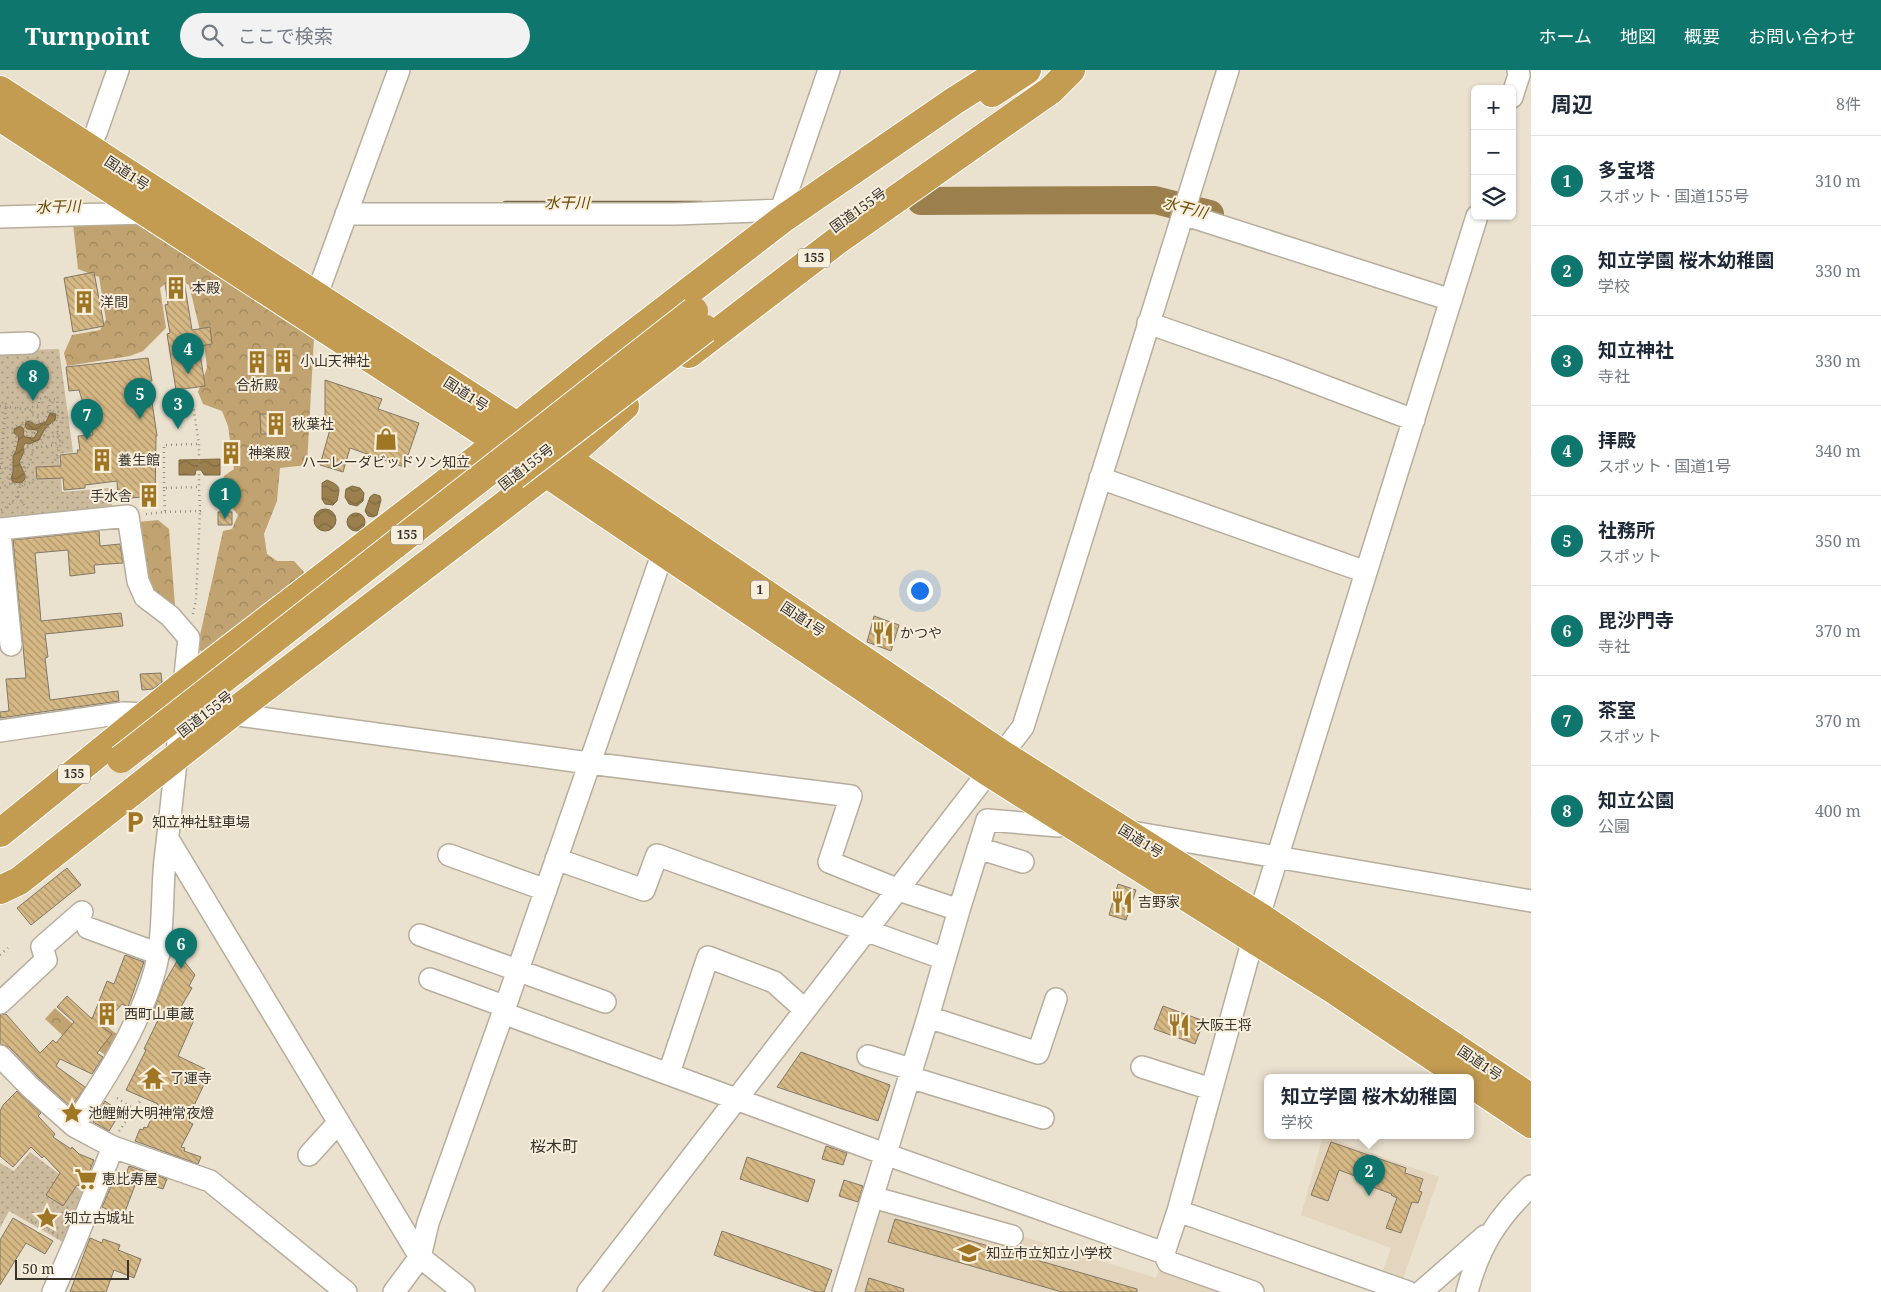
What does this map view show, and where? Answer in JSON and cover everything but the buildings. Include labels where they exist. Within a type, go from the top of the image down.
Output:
[{"type":"highway","name":"155","points":[[0,833],[184,684],[507,435],[783,214],[954,100],[1004,70]]},
{"type":"highway","name":"国道155号","points":[[699,320],[801,228],[935,132],[1027,70]]},
{"type":"highway","name":"国道155号","points":[[0,874],[126,766],[699,320],[827,233],[946,147],[1060,70]]},
{"type":"highway","name":"155","points":[[0,890],[18,881],[231,714],[556,466],[657,378],[838,240],[1051,90],[1072,70]]},
{"type":"highway","name":"国道1号","points":[[0,90],[316,297],[507,435]]},
{"type":"highway","name":"国道1号","points":[[0,117],[326,329],[507,435],[556,466],[995,763],[1124,831],[1256,927],[1334,990],[1458,1074]]},
{"type":"highway","name":"国道1号","points":[[556,466],[663,552],[1256,927],[1524,1106]]},
{"type":"highway","name":"国道155号","points":[[0,851],[126,766]]},
{"type":"highway","name":"国道1号","points":[[1474,1084],[1524,1106]]},
{"type":"street","points":[[96,133],[118,70]]},
{"type":"street","points":[[316,297],[399,70]]},
{"type":"street","points":[[346,214],[783,214],[829,70]]},
{"type":"street","points":[[588,1292],[1023,727],[1228,70]]},
{"type":"street","points":[[1516,85],[1519,75],[1518,70]]},
{"type":"street","points":[[0,217],[145,213]]},
{"type":"street","points":[[1183,214],[1451,300]]},
{"type":"street","points":[[1253,1292],[1168,1262],[1164,1253],[1178,1211],[1277,856],[1476,220]]},
{"type":"street","points":[[1148,323],[1282,370],[1414,420]]},
{"type":"street","points":[[0,344],[29,343]]},
{"type":"street","points":[[1100,478],[1366,572]]},
{"type":"street","points":[[11,645],[0,531],[128,516],[138,581],[145,597],[170,616],[189,638],[177,756],[167,804],[168,839],[161,861],[159,954],[142,1008],[108,1074],[74,1126]]},
{"type":"street","points":[[394,1292],[420,1257],[428,1223],[663,552]]},
{"type":"street","points":[[0,732],[123,713],[149,714]]},
{"type":"street","points":[[231,714],[589,763],[851,796],[829,862],[899,890],[959,910]]},
{"type":"street","points":[[843,1292],[987,820],[1059,826]]},
{"type":"street","points":[[1124,831],[1531,901]]},
{"type":"street","points":[[168,839],[420,1257],[464,1292]]},
{"type":"street","points":[[978,848],[1023,862]]},
{"type":"street","points":[[449,855],[546,890]]},
{"type":"street","points":[[556,859],[644,890],[657,855],[944,959]]},
{"type":"street","points":[[0,1003],[46,960],[42,947],[85,920],[159,954]]},
{"type":"street","points":[[420,935],[605,1002]]},
{"type":"street","points":[[669,1073],[708,957],[774,982],[805,1010]]},
{"type":"street","points":[[430,978],[504,1010],[735,1099],[1164,1253]]},
{"type":"street","points":[[928,1017],[1038,1053],[1056,999]]},
{"type":"street","points":[[0,1056],[30,1087],[74,1126],[111,1146],[210,1181],[346,1292]]},
{"type":"street","points":[[868,1056],[910,1073],[1043,1118]]},
{"type":"street","points":[[1142,1067],[1211,1089]]},
{"type":"street","points":[[309,1155],[338,1123]]},
{"type":"street","points":[[53,1292],[74,1244],[111,1146]]},
{"type":"street","points":[[1421,1292],[1492,1229],[1531,1186]]},
{"type":"street","points":[[872,1197],[1012,1236]]},
{"type":"street","points":[[1178,1211],[1408,1292]]},
{"type":"street","points":[[1467,1292],[1476,1263],[1492,1229]]},
{"type":"path","points":[[31,410],[32,407],[39,406],[39,399],[45,397],[50,400],[57,400],[58,406],[55,412]]},
{"type":"path","points":[[189,638],[196,600],[200,511],[199,457],[192,399]]},
{"type":"path","points":[[23,425],[28,420],[36,424],[44,421],[49,412],[50,400]]},
{"type":"path","points":[[0,406],[6,405],[31,410]]},
{"type":"path","points":[[0,479],[6,405]]},
{"type":"path","points":[[31,410],[32,415],[62,412],[64,416],[58,426],[61,438],[55,461]]},
{"type":"path","points":[[0,510],[9,505],[27,479],[20,460],[25,452],[25,447],[40,441],[48,426],[56,421],[59,412]]},
{"type":"path","points":[[12,484],[9,478],[12,470],[10,458],[15,450],[18,438],[13,434],[12,429],[17,425],[23,425]]},
{"type":"path","points":[[23,425],[27,431],[25,433],[27,436],[32,437],[35,433]]},
{"type":"path","points":[[27,431],[32,430],[35,433],[51,438],[59,433]]},
{"type":"path","points":[[0,467],[12,470],[22,469],[28,465],[34,448],[54,445],[61,438]]},
{"type":"path","points":[[165,512],[164,445],[198,444]]},
{"type":"path","points":[[0,488],[12,484],[21,486],[34,479]]},
{"type":"path","points":[[164,488],[199,487]]},
{"type":"path","points":[[17,495],[23,505],[31,509]]},
{"type":"path","points":[[128,516],[200,511]]},
{"type":"path","points":[[0,955],[8,948]]},
{"type":"path","points":[[117,1098],[134,1110]]},
{"type":"path","points":[[111,1146],[141,1100]]},
{"type":"path","points":[[30,1220],[74,1244]]},
{"type":"shaded area","points":[[59,349],[73,452],[59,454],[62,492],[110,488],[113,513],[0,522],[0,351]]},
{"type":"shaded area","points":[[1322,1139],[1331,1139],[1439,1177],[1401,1284],[1381,1276],[1391,1248],[1301,1215]]},
{"type":"shaded area","points":[[30,1152],[87,1195],[66,1244],[9,1211],[0,1228],[0,1163],[14,1171]]},
{"type":"shaded area","name":"知立市立知立小学校","points":[[878,1201],[1021,1236],[1156,1278],[1161,1264],[1239,1292],[852,1292]]},
{"type":"green space","points":[[132,221],[314,338],[307,465],[280,468],[277,501],[264,534],[267,554],[277,561],[294,561],[305,573],[302,582],[208,655],[197,649],[223,531],[232,529],[238,515],[218,491],[224,476],[234,469],[228,426],[222,411],[203,404],[198,392],[207,368],[205,351],[189,285],[174,277],[160,288],[166,328],[143,351],[130,356],[67,366],[64,353],[72,335],[100,330],[106,320],[99,277],[78,269],[73,224]]},
{"type":"green space","points":[[158,520],[169,529],[175,606],[171,612],[149,594],[138,522]]},
{"type":"green space","points":[[55,1008],[74,1025],[94,1016],[119,1036],[106,1056],[80,1036],[72,1044],[45,1019]]},
{"type":"water","points":[[50,413],[56,414],[55,420],[45,429],[39,440],[29,444],[25,443],[23,447],[24,452],[19,462],[25,479],[21,483],[13,482],[11,479],[13,456],[19,437],[14,433],[14,429],[20,426],[23,428],[25,437],[34,438],[38,432],[37,430],[27,429],[25,426],[26,422],[30,421],[35,425],[46,422]]},
{"type":"water","points":[[220,459],[220,475],[204,475],[201,470],[196,470],[195,475],[179,475],[179,460]]},
{"type":"water","points":[[327,480],[338,488],[337,501],[333,505],[325,504],[322,499],[322,483]]},
{"type":"water","points":[[352,486],[360,488],[364,493],[363,501],[357,506],[349,504],[345,497],[346,489]]},
{"type":"water","points":[[374,494],[380,496],[381,500],[377,515],[373,517],[368,516],[365,511],[370,497]]},
{"type":"water","points":[[325,509],[335,516],[336,520],[329,530],[325,531],[315,524],[314,520],[321,510]]},
{"type":"water","points":[[356,513],[362,516],[365,522],[362,528],[356,531],[350,528],[347,522],[350,516]]},
{"type":"waterway","name":"水干川","points":[[921,201],[1155,200],[1210,214]]},
{"type":"waterway","name":"水干川","points":[[505,203],[702,203]]},
{"type":"place","name":"本殿","points":[[176,288]]},
{"type":"place","name":"洋間","points":[[84,302]]},
{"type":"place","name":"小山天神社","points":[[283,361]]},
{"type":"place","name":"合祈殿","points":[[257,362]]},
{"type":"place","name":"拝殿","points":[[188,374]]},
{"type":"place","name":"知立公園","points":[[33,401]]},
{"type":"place","name":"社務所","points":[[140,419]]},
{"type":"place","name":"秋葉社","points":[[276,424]]},
{"type":"place","name":"知立神社","points":[[178,429]]},
{"type":"place","name":"ハーレーダビッドソン知立","points":[[386,439]]},
{"type":"place","name":"茶室","points":[[87,440]]},
{"type":"place","name":"神楽殿","points":[[231,453]]},
{"type":"place","name":"養生館","points":[[102,460]]},
{"type":"place","name":"手水舎","points":[[149,496]]},
{"type":"place","name":"多宝塔","points":[[225,519]]},
{"type":"place","name":"かつや","points":[[883,633]]},
{"type":"place","name":"知立神社駐車場","points":[[135,822]]},
{"type":"place","name":"吉野家","points":[[1122,902]]},
{"type":"place","name":"毘沙門寺","points":[[181,969]]},
{"type":"place","name":"西町山車蔵","points":[[107,1014]]},
{"type":"place","name":"大阪王将","points":[[1179,1025]]},
{"type":"place","name":"了運寺","points":[[153,1078]]},
{"type":"place","name":"池鯉鮒大明神常夜燈","points":[[72,1113]]},
{"type":"place","name":"恵比寿屋","points":[[86,1179]]},
{"type":"place","name":"知立学園 桜木幼稚園","points":[[1369,1196]]},
{"type":"place","name":"知立古城址","points":[[47,1218]]},
{"type":"place","name":"知立市立知立小学校","points":[[969,1253]]},
{"type":"district","name":"桜木町","points":[[554,1146]]}]
